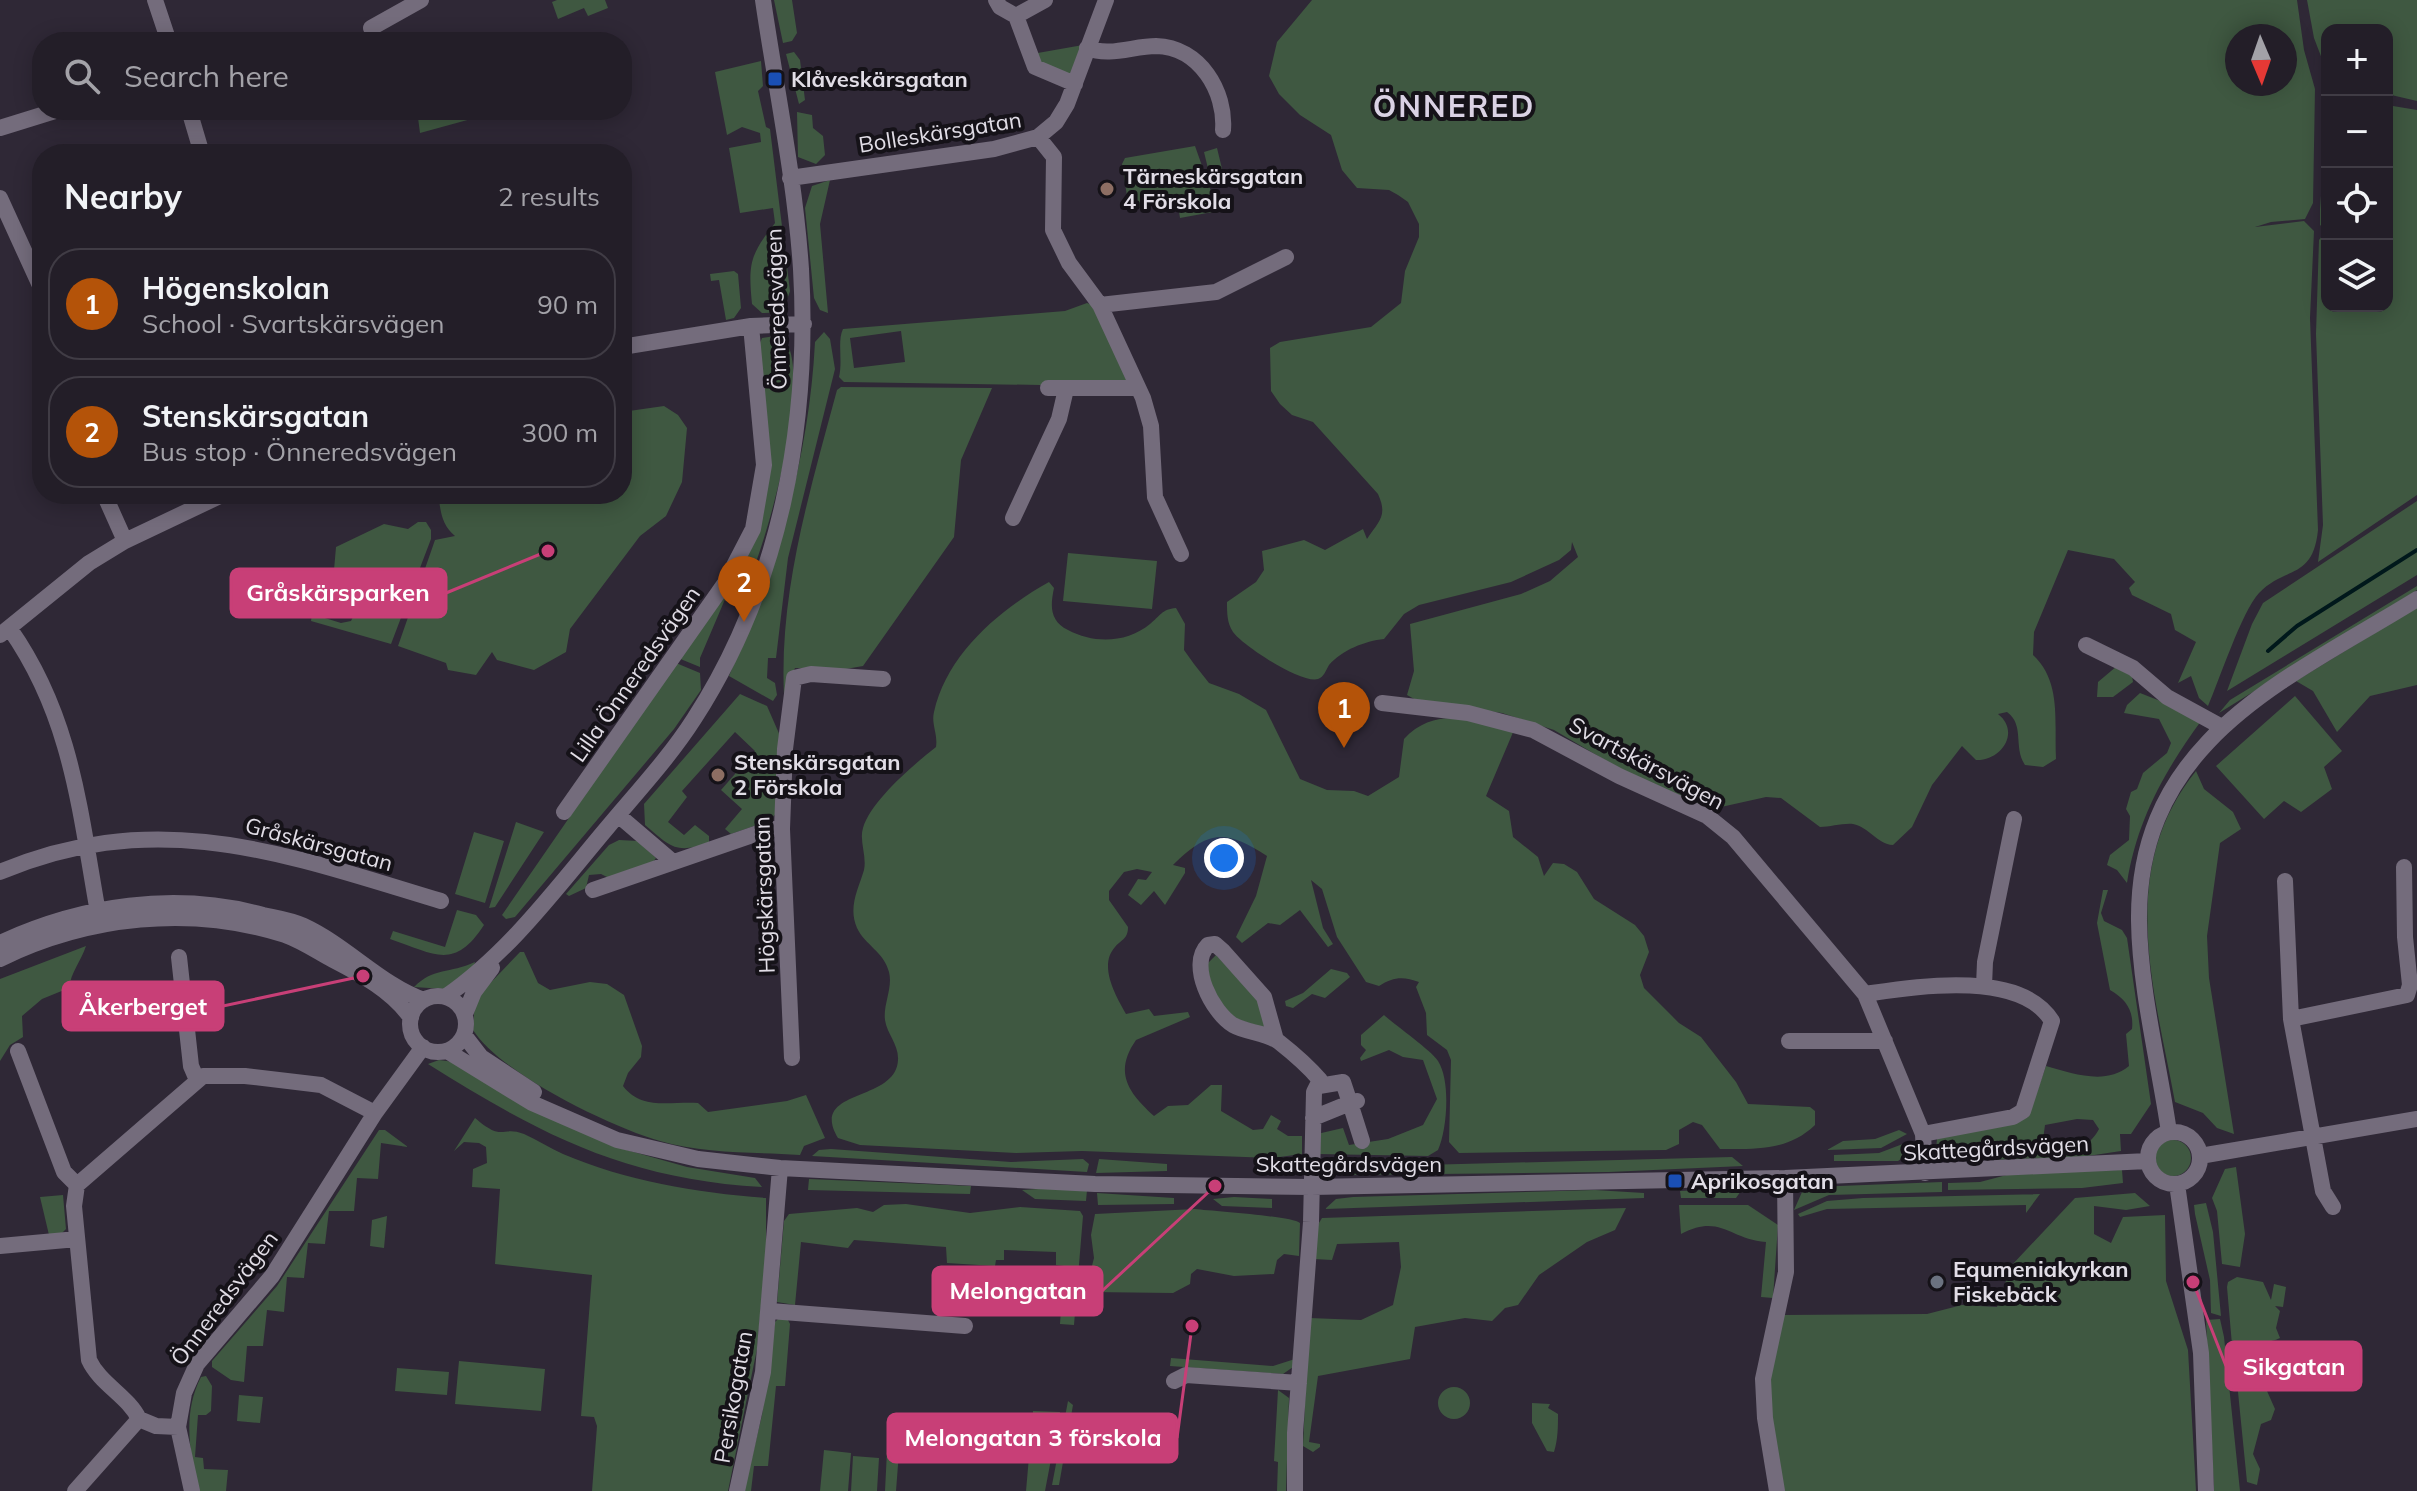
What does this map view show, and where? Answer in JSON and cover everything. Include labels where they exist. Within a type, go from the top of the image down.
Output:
[{"type":"street","points":[[155,0],[166,32]]},
{"type":"street","points":[[371,28],[421,0]]},
{"type":"street","name":"Önneredsvägen","points":[[465,1014],[474,992],[527,922],[667,757],[702,707],[727,661],[760,582],[781,512],[797,433],[803,379],[804,324],[790,178],[763,0]]},
{"type":"street","points":[[996,0],[1000,7],[1016,16],[1032,63],[1075,84]]},
{"type":"street","points":[[1016,16],[1045,0]]},
{"type":"street","name":"Bolleskärsgatan","points":[[790,178],[994,149],[1038,137],[1061,114],[1106,0]]},
{"type":"street","points":[[1087,48],[1112,52],[1155,46],[1181,52],[1217,86],[1223,103],[1223,130]]},
{"type":"street","points":[[0,128],[32,118]]},
{"type":"street","points":[[192,120],[199,144]]},
{"type":"street","points":[[1038,137],[1054,157],[1053,230],[1069,263],[1100,305],[1138,388],[1151,426],[1155,497],[1181,554]]},
{"type":"street","points":[[0,198],[32,268]]},
{"type":"street","points":[[1100,305],[1216,292],[1286,257]]},
{"type":"street","points":[[632,345],[751,326],[804,324]]},
{"type":"street","name":"Lilla Önneredsvägen","points":[[564,812],[725,583],[753,529],[764,465],[751,326]]},
{"type":"street","points":[[1048,388],[1138,388]]},
{"type":"street","points":[[1013,518],[1059,419],[1066,389]]},
{"type":"street","points":[[108,504],[125,541]]},
{"type":"street","points":[[99,918],[70,756],[54,705],[31,658],[5,632],[62,582],[125,541],[203,504]]},
{"type":"street","points":[[2169,1132],[2140,936],[2141,886],[2153,832],[2167,798],[2195,754],[2220,726],[2257,698],[2417,599]]},
{"type":"street","points":[[2086,645],[2133,668],[2167,697],[2220,726]]},
{"type":"street","name":"Högskärsgatan","points":[[792,1058],[782,829],[787,719],[796,675],[883,679]]},
{"type":"street","name":"Svartskärsvägen","points":[[1382,703],[1468,713],[1525,727],[1619,776],[1707,816],[1733,837],[1865,994],[1923,1134],[1925,1173]]},
{"type":"street","points":[[618,815],[673,862]]},
{"type":"street","points":[[1984,986],[1985,962],[2014,819]]},
{"type":"street","points":[[593,890],[770,829],[782,829]]},
{"type":"street","name":"Gråskärsgatan","points":[[0,872],[40,858],[88,848],[161,840],[220,841],[329,867],[441,901]]},
{"type":"street","points":[[2291,1019],[2407,995],[2410,985],[2405,937],[2404,867]]},
{"type":"street","points":[[2285,881],[2291,1019],[2323,1191],[2333,1207]]},
{"type":"street","points":[[0,959],[99,918],[172,902],[221,906],[302,925],[424,1000],[445,997],[457,1004],[465,1014],[464,1035],[447,1051]]},
{"type":"street","points":[[0,943],[51,922],[99,918],[210,920],[288,936],[373,982],[411,1018]]},
{"type":"street","name":"Önneredsvägen","points":[[445,997],[475,974],[527,922]]},
{"type":"street","points":[[1276,1040],[1264,997],[1223,951],[1215,944],[1208,945],[1200,956],[1199,965],[1211,1000],[1220,1014],[1243,1030],[1276,1040],[1318,1077],[1319,1086]]},
{"type":"street","points":[[179,957],[191,1066],[197,1080]]},
{"type":"street","points":[[1865,994],[1920,986],[1984,986],[2020,997],[2046,1013],[2052,1021],[2027,1103],[2013,1117],[1923,1134]]},
{"type":"street","points":[[423,1047],[411,1031],[411,1018],[424,1000]]},
{"type":"street","name":"Skattegårdsvägen","points":[[464,1035],[481,1057],[549,1103],[559,1114]]},
{"type":"street","points":[[1789,1041],[1885,1041]]},
{"type":"street","name":"Önneredsvägen","points":[[178,1427],[184,1393],[197,1364],[272,1276],[375,1113],[423,1047]]},
{"type":"street","name":"Skattegårdsvägen","points":[[423,1047],[434,1052],[447,1051],[532,1103],[608,1137],[651,1150],[716,1162],[780,1168],[1095,1184],[1311,1187],[1785,1178],[2148,1161]]},
{"type":"street","points":[[18,1051],[64,1172],[77,1185]]},
{"type":"street","points":[[192,1491],[178,1427],[156,1426],[139,1419],[134,1410],[98,1376],[89,1360],[74,1197],[77,1185],[203,1076],[245,1076],[321,1085],[375,1113]]},
{"type":"street","points":[[1295,1491],[1293,1457],[1311,1187],[1314,1092],[1319,1086],[1343,1082],[1353,1102],[1362,1141]]},
{"type":"street","points":[[1313,1118],[1353,1102]]},
{"type":"street","points":[[2200,1156],[2417,1119]]},
{"type":"street","points":[[2169,1132],[2187,1135],[2200,1156],[2194,1175],[2177,1184],[2156,1177],[2148,1161],[2154,1140],[2169,1132]]},
{"type":"street","name":"Persikogatan","points":[[737,1491],[759,1400],[770,1311],[780,1168]]},
{"type":"street","points":[[1777,1491],[1765,1418],[1763,1379],[1786,1272],[1785,1178]]},
{"type":"street","points":[[2177,1184],[2201,1353],[2206,1491]]},
{"type":"street","points":[[0,1246],[77,1239]]},
{"type":"street","name":"Persikogatan","points":[[770,1311],[965,1326]]},
{"type":"street","points":[[1174,1381],[1186,1375],[1299,1383]]},
{"type":"street","points":[[75,1491],[139,1419]]},
{"type":"green space","points":[[605,0],[608,8],[588,16],[584,8],[558,19],[552,2]]},
{"type":"green space","points":[[774,0],[792,0],[797,33],[792,41],[783,43]]},
{"type":"green space","points":[[1312,0],[2297,0],[2304,50],[2315,89],[2313,203],[2305,219],[2271,222],[2255,227],[2304,221],[2314,231],[2310,318],[2318,530],[2310,557],[2304,565],[2269,585],[2252,602],[2208,706],[2199,698],[2191,676],[2178,683],[2196,642],[2175,630],[2171,614],[2132,595],[2129,588],[2135,582],[2114,559],[2068,550],[2034,632],[2033,655],[2049,677],[2055,703],[2056,759],[2043,767],[2025,765],[2016,723],[2007,712],[1998,714],[2008,729],[2008,737],[2000,751],[1976,760],[1962,746],[1932,785],[1912,827],[1893,845],[1882,842],[1864,828],[1853,824],[1820,827],[1781,798],[1766,797],[1721,807],[1702,805],[1632,776],[1554,730],[1502,713],[1416,700],[1407,695],[1414,671],[1410,624],[1521,594],[1550,581],[1578,557],[1572,542],[1571,550],[1559,560],[1511,582],[1419,605],[1404,614],[1384,639],[1347,651],[1334,660],[1318,679],[1299,676],[1260,654],[1233,632],[1228,621],[1227,602],[1256,582],[1264,570],[1262,551],[1304,540],[1325,550],[1363,529],[1367,539],[1381,518],[1382,508],[1378,494],[1313,422],[1292,415],[1280,404],[1271,391],[1270,348],[1280,342],[1371,327],[1401,303],[1405,271],[1419,237],[1419,224],[1408,202],[1398,195],[1389,190],[1357,188],[1342,170],[1331,135],[1300,115],[1279,94],[1269,76],[1277,42]]},
{"type":"green space","points":[[2307,0],[2417,0],[2417,101],[2393,95],[2393,24],[2321,24],[2321,56]]},
{"type":"green space","points":[[1083,45],[1072,73],[1050,69],[1032,54]]},
{"type":"green space","points":[[794,52],[800,60],[805,100],[799,104],[786,54]]},
{"type":"green space","points":[[761,61],[763,86],[758,91],[766,127],[770,129],[790,291],[780,308],[768,313],[762,313],[752,304],[750,279],[760,243],[775,223],[773,208],[740,213],[729,148],[761,142],[760,133],[742,127],[727,135],[715,72]]},
{"type":"green space","points":[[2393,106],[2417,110],[2417,495],[2318,562],[2323,525],[2316,334],[2321,237],[2321,312],[2393,312]]},
{"type":"green space","points":[[797,112],[812,115],[813,128],[823,136],[825,155],[816,164],[798,157]]},
{"type":"green space","points":[[418,120],[467,120],[420,133]]},
{"type":"green space","points":[[1195,146],[1218,211],[1180,218],[1177,199],[1129,209],[1122,164],[1125,158]]},
{"type":"green space","points":[[1217,148],[1224,177],[1211,181],[1204,152]]},
{"type":"green space","points":[[830,180],[820,224],[828,313],[820,310],[814,298],[805,208],[812,186]]},
{"type":"green space","points":[[734,271],[738,274],[741,308],[734,318],[726,320],[719,280],[711,281],[710,274]]},
{"type":"green space","points":[[1087,303],[1095,306],[1127,381],[1041,385],[844,382],[839,377],[843,329],[1065,311]],"holes":[[[901,331],[905,362],[854,368],[850,338]]]},
{"type":"green space","points":[[824,332],[830,339],[835,369],[788,558],[776,658],[768,658],[767,678],[775,683],[777,695],[773,701],[729,676],[761,595],[787,513],[806,429],[815,342]]},
{"type":"green space","points":[[782,335],[791,355],[794,385],[791,421],[775,500],[745,591],[732,583],[760,520],[769,468],[758,348],[762,338]]},
{"type":"green space","points":[[841,387],[992,388],[961,460],[954,537],[863,666],[840,670],[795,668],[784,695],[786,618],[798,541],[837,390]]},
{"type":"green space","points":[[664,406],[678,415],[687,428],[682,482],[666,516],[640,536],[570,629],[566,652],[534,670],[497,660],[492,652],[476,675],[448,670],[446,663],[398,646],[435,540],[455,536],[444,522],[440,504],[632,504],[632,411]]},
{"type":"green space","points":[[2417,501],[2417,575],[2227,691],[2263,603]]},
{"type":"green space","points":[[418,522],[426,522],[431,530],[431,539],[391,644],[311,621],[312,614],[341,623],[351,621],[359,605],[358,595],[334,570],[336,547],[384,524],[408,529]]},
{"type":"green space","points":[[1068,553],[1157,561],[1152,609],[1063,601]]},
{"type":"green space","points":[[1049,582],[1054,588],[1052,607],[1055,618],[1068,630],[1089,638],[1110,639],[1131,635],[1164,611],[1176,608],[1185,624],[1184,650],[1209,683],[1239,694],[1266,710],[1300,779],[1327,790],[1354,791],[1368,796],[1399,777],[1404,739],[1428,722],[1470,719],[1514,730],[1486,796],[1509,811],[1513,837],[1538,857],[1544,876],[1553,863],[1564,864],[1577,872],[1594,899],[1635,925],[1644,936],[1649,952],[1640,975],[1644,988],[1679,1023],[1701,1037],[1736,1082],[1748,1104],[1810,1107],[1815,1111],[1815,1125],[1794,1140],[1759,1148],[1720,1149],[1702,1125],[1693,1122],[1679,1130],[1679,1144],[1666,1150],[1459,1153],[1449,1142],[1451,1060],[1447,1050],[1427,1035],[1426,1013],[1416,987],[1419,982],[1398,978],[1379,986],[1366,982],[1337,937],[1322,889],[1311,880],[1323,928],[1333,944],[1328,947],[1300,910],[1280,925],[1268,923],[1242,943],[1236,937],[1256,896],[1267,856],[1240,841],[1218,837],[1197,845],[1173,865],[1185,868],[1185,873],[1165,905],[1154,891],[1141,905],[1128,895],[1138,879],[1146,880],[1152,872],[1137,869],[1124,872],[1109,891],[1109,900],[1128,927],[1126,936],[1115,947],[1108,963],[1110,981],[1126,1014],[1149,1009],[1154,1016],[1188,1012],[1190,1017],[1136,1040],[1126,1063],[1127,1082],[1137,1099],[1154,1116],[1168,1106],[1188,1105],[1211,1085],[1222,1085],[1221,1111],[1253,1130],[1263,1129],[1271,1115],[1281,1121],[1277,1129],[1288,1136],[1302,1136],[1302,1154],[1272,1158],[1082,1151],[1016,1153],[860,1145],[838,1138],[832,1122],[834,1111],[843,1103],[884,1083],[894,1074],[898,1060],[897,1049],[885,1020],[890,984],[887,965],[860,934],[854,920],[855,899],[865,865],[863,828],[884,795],[936,747],[934,712],[950,671],[963,653],[994,620]]},
{"type":"green space","points":[[2417,586],[2417,590],[2219,713],[2230,700]]},
{"type":"green space","points":[[725,592],[726,597],[700,658],[700,667],[678,658]]},
{"type":"green space","points":[[2417,607],[2417,685],[2370,696],[2337,732],[2313,691],[2296,681]]},
{"type":"green space","points":[[676,663],[700,673],[701,690],[674,729],[515,917],[506,919],[502,915]]},
{"type":"green space","points":[[2117,666],[2132,676],[2133,682],[2113,697],[2097,697],[2098,682]]},
{"type":"green space","points":[[2140,693],[2201,717],[2201,721],[2154,798],[2138,838],[2127,883],[2117,870],[2107,865],[2110,855],[2129,840],[2130,816],[2126,809],[2131,792],[2137,789],[2143,773],[2167,753],[2171,743],[2159,719],[2124,713],[2127,705]]},
{"type":"green space","points":[[740,694],[767,706],[781,738],[778,812],[768,821],[731,834],[725,829],[742,809],[721,790],[755,751],[735,732],[682,791],[687,797],[668,822],[684,835],[695,825],[709,836],[709,843],[688,848],[674,846],[645,825],[644,804]]},
{"type":"green space","points":[[2295,696],[2342,751],[2324,767],[2332,789],[2301,812],[2284,801],[2264,819],[2216,766]]},
{"type":"green space","points":[[2196,771],[2204,789],[2233,812],[2241,829],[2220,843],[2207,936],[2209,978],[2234,1134],[2217,1128],[2203,1113],[2175,1102],[2151,973],[2149,889],[2156,848],[2171,809]]},
{"type":"green space","points":[[516,822],[544,832],[495,907],[489,908]]},
{"type":"green space","points":[[474,832],[504,841],[485,903],[455,894]]},
{"type":"green space","points":[[619,840],[638,841],[656,858],[650,866],[611,879],[601,874],[589,875],[586,888],[569,896],[566,894],[609,845]]},
{"type":"green space","points":[[2103,890],[2108,890],[2101,913],[2104,921],[2122,930],[2127,938],[2151,1104],[2131,1134],[2120,1134],[2121,1151],[2081,1157],[1953,1161],[1936,1150],[1937,1139],[2028,1117],[2046,1066],[2099,1077],[2120,1072],[2129,1066],[2126,1034],[2132,1029],[2132,1017],[2125,1002],[2110,990],[2097,923]],"holes":[[[2077,1119],[2093,1120],[2099,1129],[2089,1142],[2075,1152],[2058,1154],[2042,1147],[2045,1125]]]},
{"type":"green space","points":[[457,910],[476,915],[484,925],[463,949],[453,954],[432,953],[390,939],[393,931],[445,947]]},
{"type":"green space","points":[[86,946],[69,988],[42,999],[22,1016],[23,1037],[10,1045],[0,1061],[0,979]]},
{"type":"green space","points":[[520,952],[524,952],[538,983],[550,990],[590,982],[607,984],[624,995],[642,1046],[641,1057],[628,1073],[623,1086],[639,1099],[658,1103],[698,1103],[708,1112],[787,1101],[806,1095],[825,1138],[804,1146],[800,1155],[677,1145],[613,1124],[531,1080],[487,1047],[473,1030],[475,999]]},
{"type":"green space","points":[[1216,955],[1264,1006],[1264,1028],[1231,1017],[1211,987],[1207,964]]},
{"type":"green space","points":[[475,962],[444,989],[414,987],[435,973]]},
{"type":"green space","points":[[1331,969],[1347,973],[1350,977],[1325,998],[1312,994],[1293,1008],[1286,1006],[1285,1001],[1303,993]]},
{"type":"green space","points":[[1384,1015],[1428,1051],[1442,1070],[1446,1106],[1438,1150],[1428,1156],[1318,1154],[1317,1134],[1343,1128],[1349,1145],[1388,1139],[1423,1125],[1437,1099],[1423,1060],[1403,1057],[1389,1050],[1361,1061],[1366,1050],[1361,1045],[1361,1035]]},
{"type":"green space","points":[[439,1060],[454,1062],[616,1147],[687,1167],[755,1178],[762,1187],[668,1174],[586,1149],[509,1112],[428,1064]]},
{"type":"green space","points":[[475,1118],[497,1132],[524,1134],[563,1154],[612,1172],[688,1189],[766,1198],[766,1252],[757,1349],[728,1491],[592,1491],[597,1426],[594,1417],[581,1416],[592,1275],[495,1264],[500,1189],[472,1187],[473,1169],[487,1163],[486,1147],[464,1142],[454,1151]]},
{"type":"green space","points":[[379,1130],[385,1130],[408,1147],[381,1143],[378,1179],[357,1178],[354,1211],[329,1211],[325,1244],[308,1243],[304,1278],[287,1277],[284,1312],[267,1310],[263,1346],[247,1346],[244,1382],[231,1380],[212,1367],[212,1361],[277,1286]]},
{"type":"green space","points":[[1899,1130],[1907,1134],[1881,1148],[1827,1150],[1843,1141],[1875,1139]]},
{"type":"green space","points":[[2173,1140],[2185,1146],[2191,1158],[2185,1170],[2173,1176],[2161,1170],[2155,1158],[2161,1146]]},
{"type":"green space","points":[[1912,1143],[1913,1151],[1898,1161],[1834,1161],[1834,1155],[1879,1153]]},
{"type":"green space","points":[[819,1150],[1011,1162],[1083,1159],[1089,1164],[1087,1172],[812,1156]]},
{"type":"green space","points":[[1732,1157],[1743,1166],[1609,1172],[1348,1175],[1323,1163],[1342,1162],[1348,1167]]},
{"type":"green space","points":[[1099,1159],[1167,1164],[1167,1171],[1096,1173]]},
{"type":"green space","points":[[2236,1167],[2245,1234],[2240,1267],[2222,1264],[2217,1211],[2212,1198],[2225,1169]]},
{"type":"green space","points":[[2122,1170],[2123,1183],[2082,1188],[1948,1190],[1948,1183],[1980,1182],[2018,1172]]},
{"type":"green space","points":[[809,1179],[971,1186],[970,1194],[808,1190]]},
{"type":"green space","points":[[1942,1182],[1942,1192],[1829,1195],[1794,1210],[1802,1192],[1813,1187]]},
{"type":"green space","points":[[1743,1188],[1736,1198],[1681,1198],[1680,1191]]},
{"type":"green space","points":[[1022,1190],[1087,1190],[1086,1201],[1035,1199]]},
{"type":"green space","points":[[1595,1190],[1644,1193],[1644,1198],[1325,1209],[1336,1199],[1353,1197]]},
{"type":"green space","points":[[1097,1193],[1174,1198],[1174,1204],[1098,1205]]},
{"type":"green space","points":[[2135,1193],[2150,1206],[2126,1210],[2094,1206],[2094,1234],[2111,1243],[2123,1217],[2165,1215],[2166,1281],[2188,1350],[2196,1491],[1782,1491],[1771,1408],[1770,1374],[1782,1315],[1927,1314],[1962,1305],[1997,1307],[2011,1266],[2075,1198]]},
{"type":"green space","points":[[2040,1194],[2026,1213],[2026,1205],[1827,1209],[1800,1217],[1798,1214],[1827,1201],[1863,1198]]},
{"type":"green space","points":[[63,1195],[66,1229],[62,1233],[49,1235],[40,1197]]},
{"type":"green space","points":[[1213,1199],[1272,1199],[1272,1208],[1222,1206]]},
{"type":"green space","points":[[2206,1203],[2213,1232],[2221,1316],[2211,1313],[2210,1280],[2195,1214],[2194,1205]]},
{"type":"green space","points":[[906,1204],[970,1213],[1020,1207],[1080,1211],[1083,1216],[1074,1325],[1060,1324],[1064,1266],[1056,1265],[1056,1252],[1004,1250],[1004,1260],[996,1260],[995,1266],[947,1263],[946,1247],[854,1240],[848,1248],[801,1242],[795,1305],[777,1302],[784,1221],[789,1214],[857,1208],[873,1212],[884,1205]]},
{"type":"green space","points":[[1679,1205],[1748,1205],[1778,1225],[1773,1298],[1761,1297],[1766,1242],[1706,1226],[1681,1234]]},
{"type":"green space","points":[[1626,1208],[1615,1230],[1587,1242],[1539,1275],[1518,1305],[1505,1308],[1492,1321],[1465,1318],[1415,1327],[1410,1359],[1318,1376],[1309,1442],[1320,1444],[1320,1447],[1313,1452],[1303,1446],[1309,1318],[1361,1320],[1393,1305],[1401,1267],[1399,1242],[1337,1244],[1332,1260],[1314,1259],[1317,1226],[1322,1218]]},
{"type":"green space","points":[[1195,1209],[1294,1220],[1300,1223],[1299,1256],[1284,1254],[1277,1260],[1274,1274],[1234,1276],[1197,1269],[1191,1274],[1190,1284],[1173,1293],[1091,1292],[1087,1285],[1094,1258],[1091,1235],[1095,1214]]},
{"type":"green space","points":[[387,1216],[384,1248],[370,1246],[372,1220]]},
{"type":"green space","points":[[2237,1277],[2263,1282],[2271,1300],[2274,1284],[2286,1287],[2283,1307],[2275,1306],[2280,1311],[2276,1328],[2280,1338],[2256,1345],[2249,1351],[2245,1368],[2251,1372],[2250,1378],[2239,1376],[2234,1368],[2227,1287],[2228,1282]]},
{"type":"green space","points":[[779,1318],[787,1318],[790,1324],[785,1386],[776,1386],[768,1466],[754,1466],[751,1491],[744,1491],[762,1415],[775,1322]]},
{"type":"green space","points":[[2220,1319],[2240,1491],[2214,1491],[2206,1320]]},
{"type":"green space","points":[[1171,1358],[1273,1366],[1295,1359],[1293,1367],[1283,1374],[1170,1366]]},
{"type":"green space","points":[[459,1361],[545,1369],[541,1411],[455,1404]]},
{"type":"green space","points":[[397,1368],[449,1372],[447,1395],[395,1391]]},
{"type":"green space","points":[[206,1376],[212,1386],[211,1411],[198,1415],[195,1457],[203,1458],[204,1469],[228,1470],[226,1491],[198,1491],[192,1462],[189,1433],[191,1405],[201,1377]]},
{"type":"green space","points":[[2237,1382],[2267,1391],[2275,1409],[2271,1420],[2261,1424],[2253,1454],[2260,1469],[2257,1485],[2247,1482]]},
{"type":"green space","points":[[1454,1387],[1465,1392],[1470,1403],[1465,1414],[1454,1419],[1443,1414],[1438,1403],[1443,1392]]},
{"type":"green space","points":[[1278,1390],[1289,1398],[1286,1491],[1277,1491],[1278,1462],[1274,1461]]},
{"type":"green space","points":[[239,1395],[263,1397],[260,1423],[237,1421]]},
{"type":"green space","points":[[1068,1401],[1073,1405],[1059,1485],[1052,1485]]},
{"type":"green space","points":[[1532,1403],[1550,1404],[1548,1408],[1558,1414],[1554,1452],[1547,1451],[1532,1423]]},
{"type":"green space","points":[[1033,1411],[1060,1412],[1045,1491],[1026,1491]]},
{"type":"green space","points":[[824,1450],[851,1453],[848,1491],[820,1491]]},
{"type":"green space","points":[[887,1451],[899,1452],[896,1491],[885,1491]]},
{"type":"green space","points":[[853,1456],[879,1458],[877,1491],[851,1491]]},
{"type":"waterway","points":[[2268,651],[2297,626],[2417,550]]},
{"type":"place","name":"Klåveskärsgatan","points":[[775,79]]},
{"type":"place","name":"Tärneskärsgatan 4 Förskola","points":[[1107,189]]},
{"type":"place","name":"Gråskärsparken","points":[[548,551]]},
{"type":"place","name":"Stenskärsgatan","points":[[744,622]]},
{"type":"place","name":"Högenskolan","points":[[1344,748]]},
{"type":"place","name":"Stenskärsgatan 2 Förskola","points":[[718,775]]},
{"type":"place","name":"Åkerberget","points":[[363,976]]},
{"type":"place","name":"Aprikosgatan","points":[[1675,1181]]},
{"type":"place","name":"Melongatan","points":[[1215,1186]]},
{"type":"place","name":"Equmeniakyrkan Fiskebäck","points":[[1937,1282]]},
{"type":"place","name":"Sikgatan","points":[[2193,1282]]},
{"type":"place","name":"Melongatan 3 förskola","points":[[1192,1326]]},
{"type":"district","name":"ÖNNERED","points":[[1454,107]]}]
